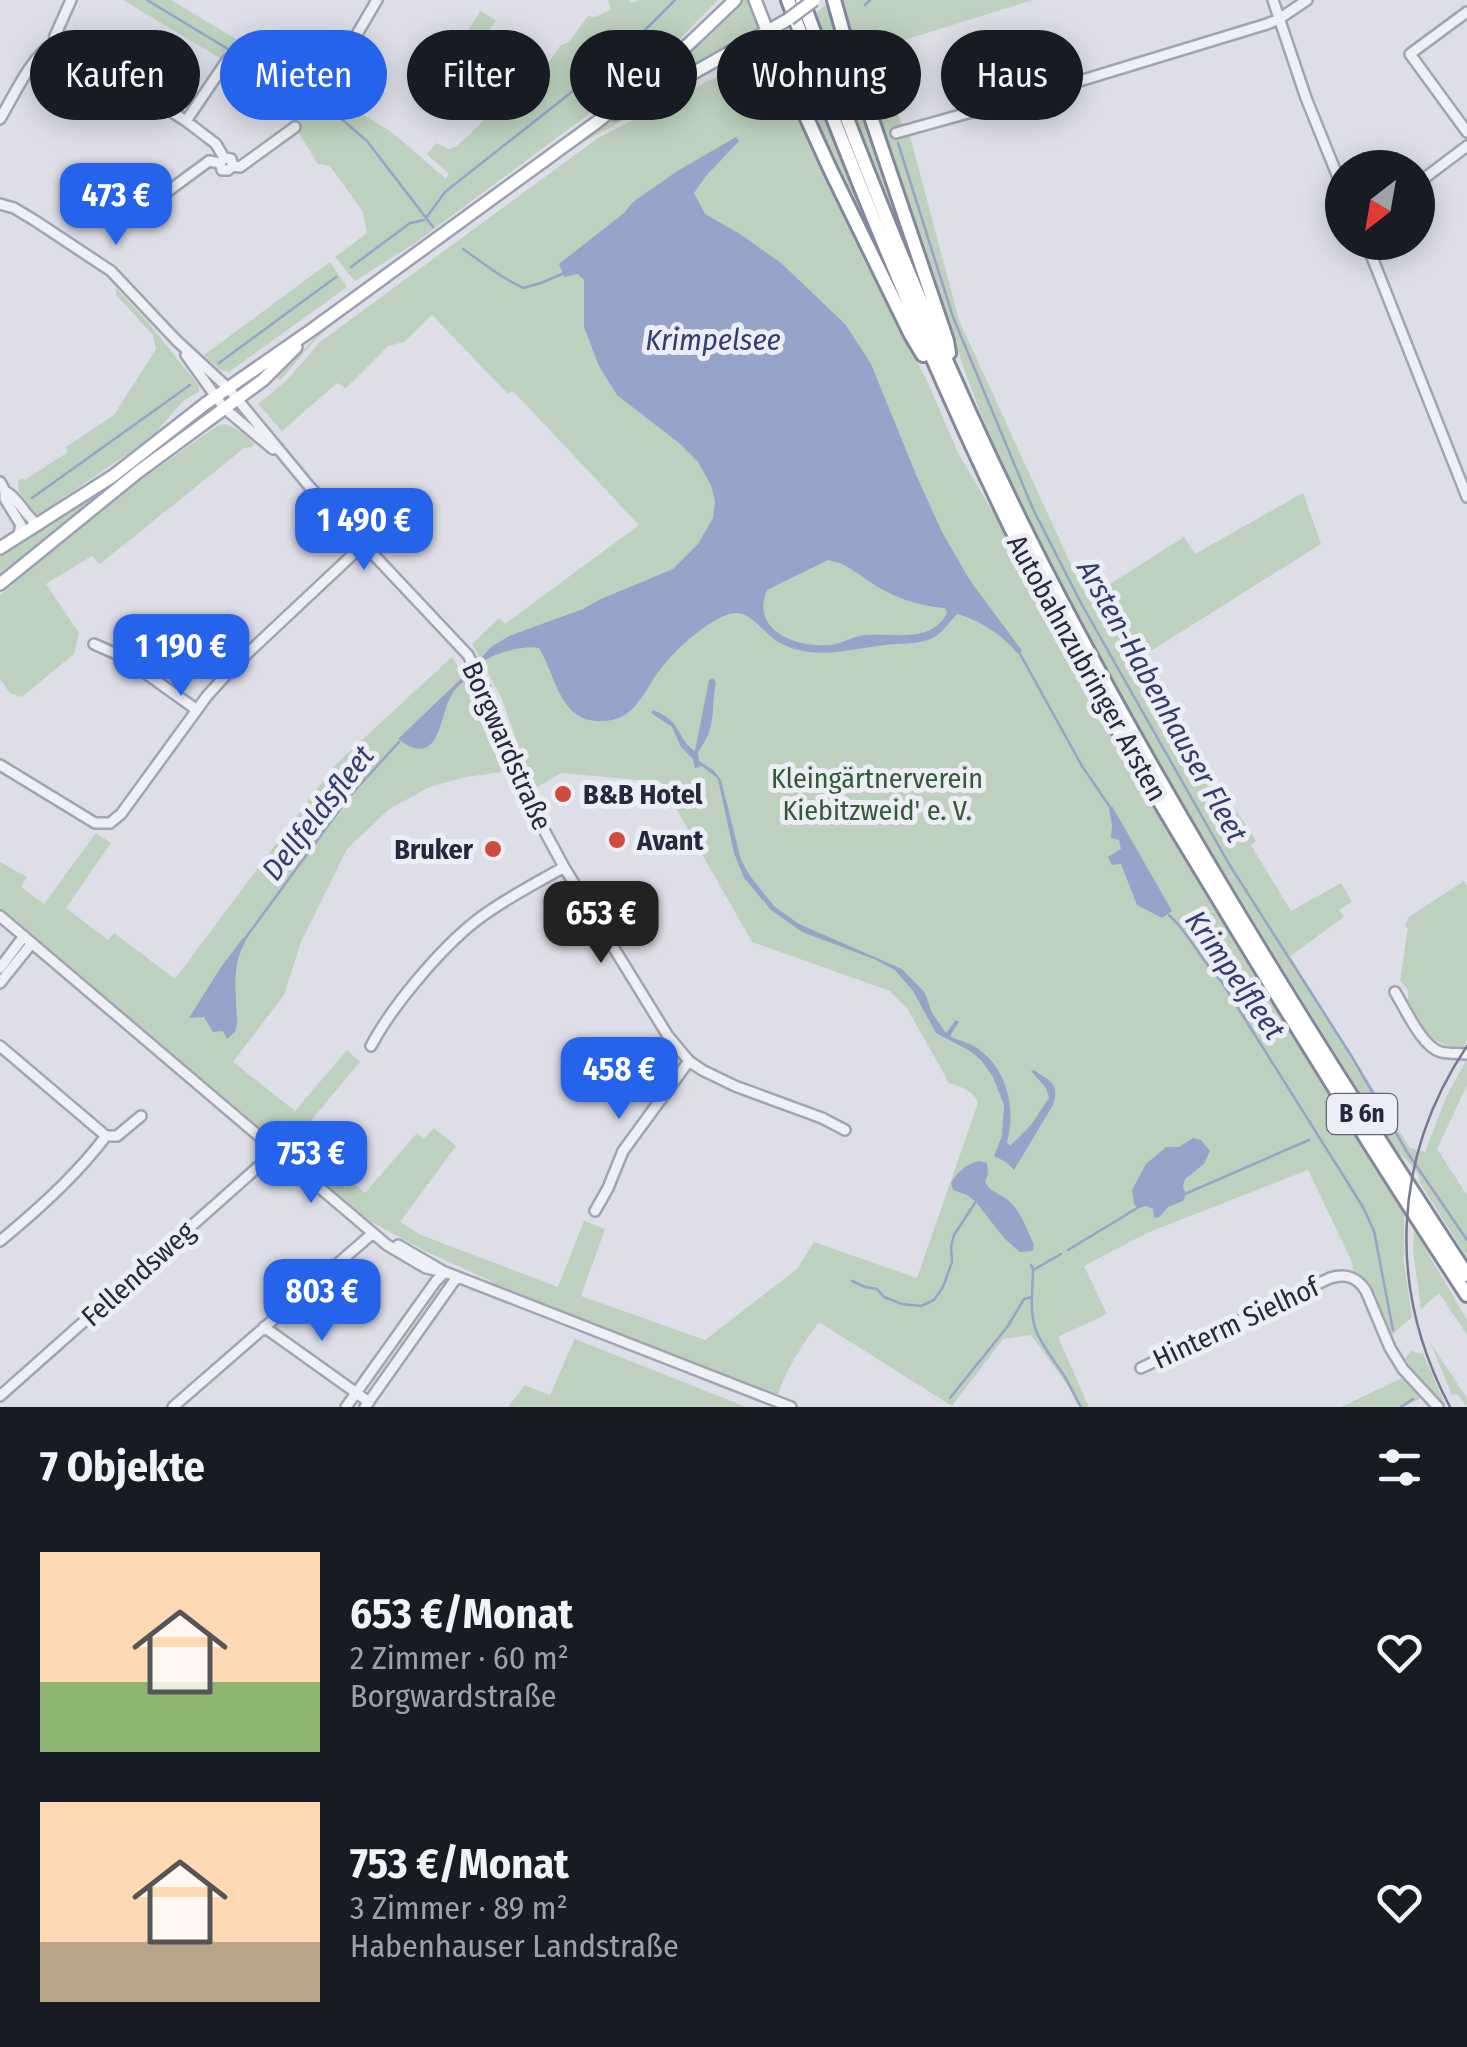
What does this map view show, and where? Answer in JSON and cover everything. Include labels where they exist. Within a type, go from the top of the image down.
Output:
[{"type":"highway","name":"Autobahnzubringer Arsten","points":[[788,0],[880,237],[1073,624],[1190,832],[1461,1277],[1467,1295]]},
{"type":"highway","name":"Autobahnzubringer Arsten","points":[[802,0],[946,376]]},
{"type":"highway","points":[[834,0],[943,329],[946,376]]},
{"type":"highway","points":[[808,120],[911,335],[946,376]]},
{"type":"highway","points":[[1461,1277],[1467,1308]]},
{"type":"main road","points":[[772,30],[814,0]]},
{"type":"main road","points":[[0,548],[113,476],[216,396],[597,122],[651,80],[734,1]]},
{"type":"main road","points":[[756,4],[784,21]]},
{"type":"main road","points":[[756,4],[767,30]]},
{"type":"main road","points":[[597,122],[717,60]]},
{"type":"main road","points":[[0,584],[138,472],[264,380],[312,330]]},
{"type":"street","points":[[58,30],[71,0]]},
{"type":"street","points":[[359,30],[377,0]]},
{"type":"street","points":[[1273,0],[1327,150]]},
{"type":"street","points":[[896,133],[1279,19],[1307,0]]},
{"type":"street","points":[[1467,12],[1410,54],[1467,132]]},
{"type":"street","points":[[0,119],[30,69]]},
{"type":"street","points":[[220,71],[186,121],[216,144],[222,160],[220,166],[225,170],[240,167],[294,127]]},
{"type":"street","points":[[1435,170],[1467,146]]},
{"type":"street","points":[[148,206],[209,161],[222,160]]},
{"type":"street","points":[[0,204],[14,208],[104,264],[176,340]]},
{"type":"street","points":[[1373,260],[1467,497]]},
{"type":"street","name":"Borgwardstraße","points":[[176,340],[228,388],[293,466],[468,657],[498,720],[518,782],[564,867],[643,998],[689,1061],[735,1086],[846,1130]]},
{"type":"street","name":"Borgwardstraße","points":[[176,340],[224,408],[293,466]]},
{"type":"street","points":[[3,487],[28,518],[39,525]]},
{"type":"street","points":[[3,487],[5,499],[21,525],[18,538]]},
{"type":"street","points":[[0,766],[94,824],[110,823],[122,814],[234,666],[364,544]]},
{"type":"street","points":[[94,644],[123,657],[197,710]]},
{"type":"street","points":[[371,1046],[384,1021],[467,928],[564,867]]},
{"type":"street","points":[[0,916],[387,1245],[426,1268],[445,1272],[792,1407]]},
{"type":"street","points":[[0,968],[28,940]]},
{"type":"street","points":[[0,983],[28,940]]},
{"type":"street","points":[[1394,992],[1434,1050],[1467,1054]]},
{"type":"street","points":[[0,1046],[106,1136],[117,1136],[140,1116]]},
{"type":"street","points":[[595,1211],[623,1151],[689,1061]]},
{"type":"street","points":[[0,1242],[87,1161],[106,1136]]},
{"type":"street","name":"Fellendsweg","points":[[0,1396],[274,1150]]},
{"type":"street","points":[[173,1407],[373,1234]]},
{"type":"street","points":[[346,1407],[445,1272]]},
{"type":"street","name":"Hinterm Sielhof","points":[[1141,1368],[1340,1274],[1361,1284],[1390,1348],[1438,1407]]},
{"type":"street","points":[[264,1328],[356,1392],[367,1404],[457,1277]]},
{"type":"street","points":[[390,1346],[403,1354]]},
{"type":"green space","points":[[123,0],[171,0],[221,30],[220,58],[200,46],[200,30],[173,30]]},
{"type":"green space","points":[[608,0],[718,0],[689,30],[578,30],[588,16],[596,17],[611,9]]},
{"type":"green space","points":[[742,0],[751,0],[764,30],[717,30],[717,55],[697,66],[697,44]]},
{"type":"green space","points":[[840,0],[1033,0],[921,35],[921,30],[849,30]]},
{"type":"green space","points":[[828,3],[837,30],[818,30],[812,16]]},
{"type":"green space","points":[[480,11],[496,20],[489,30],[468,30]]},
{"type":"green space","points":[[570,41],[570,120],[581,120],[415,243],[355,281],[335,257],[367,233],[363,212],[330,166],[318,164],[291,120],[372,120],[392,132],[446,179],[449,174],[427,154],[436,143],[449,149],[457,146],[485,120],[550,120],[550,60],[560,46]]},
{"type":"green space","name":"Kleingärtnerverein Kiebitzweid' e. V.","points":[[716,77],[717,120],[800,120],[958,453],[1005,532],[1073,662],[1176,844],[1404,1213],[1404,1264],[1412,1317],[1392,1335],[1367,1281],[1353,1271],[1308,1170],[1147,1233],[1084,1266],[1107,1314],[1058,1337],[1089,1407],[1079,1407],[1031,1335],[1003,1339],[952,1406],[819,1322],[789,1368],[777,1398],[556,1313],[557,1309],[507,1293],[489,1280],[355,1213],[0,912],[0,862],[27,877],[21,887],[44,904],[96,833],[111,843],[66,908],[108,940],[114,933],[175,979],[335,765],[452,657],[468,684],[501,772],[430,787],[389,809],[347,849],[301,942],[284,995],[233,1062],[295,1111],[347,1050],[360,1062],[298,1136],[365,1193],[417,1133],[424,1139],[434,1128],[456,1146],[400,1222],[421,1235],[558,1287],[584,1221],[605,1229],[581,1296],[705,1340],[797,1269],[814,1242],[917,1278],[978,1103],[976,1099],[949,1083],[907,1008],[890,991],[752,942],[661,782],[561,773],[534,789],[501,697],[472,644],[499,618],[505,624],[639,525],[513,391],[508,394],[432,315],[404,342],[388,346],[346,388],[337,383],[282,431],[258,404],[287,380],[320,342],[598,138],[633,120],[697,120],[697,87]]},
{"type":"green space","points":[[624,120],[578,145],[331,325],[284,376],[277,378],[323,329],[601,124]]},
{"type":"green space","points":[[813,120],[830,120],[893,282],[889,284]]},
{"type":"green space","points":[[853,120],[867,120],[919,277],[916,279]]},
{"type":"green space","points":[[878,120],[900,120],[906,137],[910,136],[959,320],[1088,598],[1184,537],[1195,554],[1303,493],[1321,544],[1146,654],[1218,787],[1214,792],[1225,811],[1234,807],[1256,841],[1251,845],[1291,911],[1341,883],[1352,902],[1339,910],[1344,917],[1290,956],[1410,1148],[1425,1152],[1446,1097],[1467,1059],[1467,1085],[1437,1149],[1467,1195],[1467,1257],[1415,1169],[1396,1151],[1296,990],[1104,665],[1017,498],[959,353]]},
{"type":"green space","points":[[330,262],[347,287],[229,372],[219,369],[204,355]]},
{"type":"green space","points":[[116,288],[199,386],[199,392],[183,401],[151,438],[35,514],[19,491],[18,481],[68,452],[66,447],[114,415],[156,349],[153,335],[116,295]]},
{"type":"green space","points":[[206,413],[0,581],[0,554]]},
{"type":"green space","points":[[225,424],[244,435],[254,444],[252,447],[244,448],[100,564],[92,556],[46,584],[79,633],[74,654],[22,697],[10,693],[0,679],[0,596],[129,488]]},
{"type":"green space","points":[[1464,881],[1467,1041],[1463,1047],[1442,1043],[1428,1034],[1407,1002],[1408,990],[1400,981],[1409,917]]},
{"type":"green space","points":[[1414,1229],[1467,1320],[1467,1335],[1439,1293],[1421,1309]]},
{"type":"green space","points":[[575,1338],[746,1407],[508,1407],[525,1385],[550,1395]]},
{"type":"green space","points":[[1431,1344],[1467,1398],[1467,1407],[1457,1394],[1452,1395]]},
{"type":"green space","points":[[1411,1351],[1423,1354],[1446,1406],[1405,1358]]},
{"type":"green space","points":[[1402,1378],[1423,1397],[1404,1407],[1341,1407]]},
{"type":"water","name":"Krimpelsee","points":[[736,137],[739,141],[694,193],[705,214],[781,263],[846,325],[871,364],[942,532],[969,579],[1022,651],[1018,654],[991,630],[957,614],[938,634],[924,641],[819,653],[780,643],[748,617],[733,613],[709,624],[682,645],[629,712],[598,721],[585,719],[566,704],[539,648],[510,650],[483,662],[481,658],[491,647],[509,636],[673,569],[698,544],[713,518],[715,501],[711,485],[698,462],[617,395],[599,366],[584,327],[584,280],[578,274],[564,277],[559,264],[633,202]],"holes":[[[828,560],[896,596],[945,608],[947,613],[940,623],[920,633],[860,636],[830,645],[804,643],[780,634],[765,616],[767,590]]]},
{"type":"water","points":[[464,676],[466,679],[454,691],[431,744],[423,749],[398,739]]},
{"type":"water","points":[[713,678],[716,682],[712,718],[698,752],[699,761],[721,780],[741,860],[775,907],[799,924],[902,969],[925,993],[932,1013],[946,1033],[956,1020],[959,1022],[951,1037],[981,1051],[998,1070],[1008,1093],[1010,1146],[1031,1125],[1049,1098],[1046,1088],[1031,1071],[1052,1083],[1053,1105],[1014,1170],[994,1156],[1002,1136],[1004,1105],[982,1061],[936,1033],[913,991],[895,970],[802,932],[771,910],[744,878],[734,853],[718,779],[702,766],[695,768],[672,727],[651,713],[653,710],[670,720],[695,751],[709,680]]},
{"type":"water","name":"Krimpelfleet","points":[[1112,806],[1172,911],[1162,918],[1137,905],[1121,864],[1112,865],[1108,857],[1121,849],[1119,840],[1111,838]]},
{"type":"water","points":[[243,938],[246,941],[236,971],[237,1024],[227,1039],[223,1031],[213,1032],[204,1017],[189,1018]]},
{"type":"water","points":[[1193,1138],[1201,1140],[1210,1151],[1204,1164],[1185,1179],[1183,1201],[1154,1218],[1153,1209],[1137,1208],[1132,1190],[1146,1164],[1166,1147],[1179,1147]]},
{"type":"water","points":[[979,1161],[987,1163],[987,1186],[1010,1202],[1021,1217],[1033,1251],[1020,1252],[976,1202],[953,1190],[951,1183],[959,1172]]},
{"type":"waterway","points":[[147,0],[284,87],[331,110],[367,141],[433,227]]},
{"type":"waterway","points":[[426,218],[445,192],[592,76],[675,0]]},
{"type":"waterway","points":[[865,5],[870,0]]},
{"type":"waterway","name":"Arsten-Habenhauser Fleet","points":[[898,143],[953,317],[1033,509],[1082,605],[1229,864],[1352,1057],[1407,1152],[1467,1240]]},
{"type":"waterway","points":[[351,267],[410,223],[424,220]]},
{"type":"waterway","points":[[463,249],[523,288],[562,274]]},
{"type":"waterway","points":[[219,363],[336,277]]},
{"type":"waterway","points":[[32,498],[190,385]]},
{"type":"waterway","name":"Krimpelfleet","points":[[1019,652],[1082,766],[1110,807]]},
{"type":"waterway","name":"Dellfeldsfleet","points":[[465,677],[485,658]]},
{"type":"waterway","name":"Dellfeldsfleet","points":[[244,940],[349,797],[399,742]]},
{"type":"waterway","name":"Krimpelfleet","points":[[1169,915],[1221,981],[1363,1207],[1374,1231],[1393,1330]]},
{"type":"waterway","points":[[1185,1194],[1309,1140]]},
{"type":"waterway","points":[[852,1281],[877,1289],[884,1297],[902,1304],[921,1306],[934,1300],[952,1262],[954,1235],[975,1203]]},
{"type":"waterway","points":[[1068,1250],[1139,1207]]},
{"type":"waterway","points":[[1035,1269],[1061,1254]]},
{"type":"waterway","points":[[950,1398],[1008,1326],[1024,1299],[1032,1297],[1031,1265]]},
{"type":"waterway","name":"Krimpelfleet","points":[[1032,1297],[1039,1337],[1081,1407]]},
{"type":"waterway","name":"Krimpelfleet","points":[[1401,1407],[1413,1399]]},
{"type":"tram line","points":[[1450,1407],[1416,1316],[1408,1270],[1407,1224],[1412,1178],[1424,1133],[1442,1089],[1467,1046]]},
{"type":"place","name":"B&B Hotel","points":[[563,794]]},
{"type":"place","name":"Avant","points":[[617,840]]},
{"type":"place","name":"Bruker","points":[[493,849]]}]
